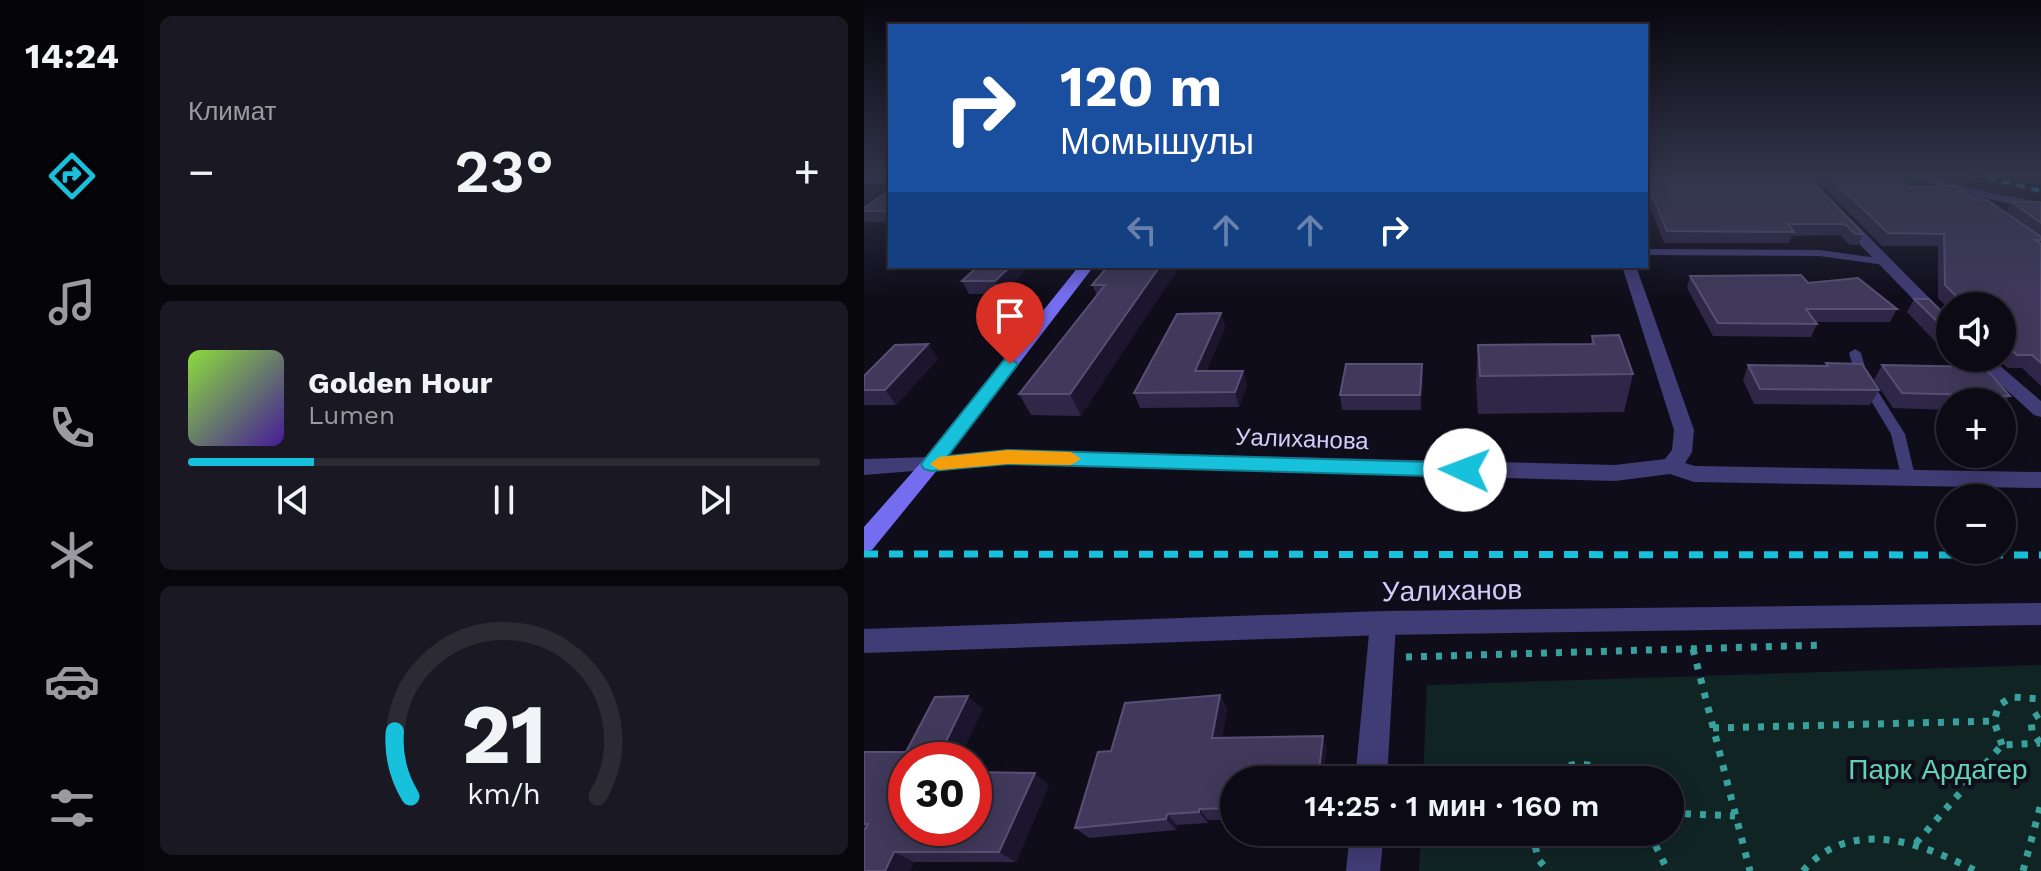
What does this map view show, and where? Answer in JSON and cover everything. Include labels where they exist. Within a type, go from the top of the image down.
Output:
[{"type":"main road","points":[[864,543],[931,464],[1085,268]]},
{"type":"street","points":[[1839,215],[1936,314]]},
{"type":"street","points":[[1997,215],[2041,247]]},
{"type":"street","points":[[1630,268],[1684,430],[1682,452],[1671,466]]},
{"type":"street","points":[[1997,372],[2041,411]]},
{"type":"street","name":"Уалиханова","points":[[864,467],[1008,457],[1615,473],[1671,466],[1694,474],[2041,480]]},
{"type":"street","name":"Уалиханов","points":[[864,641],[1383,623],[2041,614]]},
{"type":"street","points":[[1372,766],[1383,623]]},
{"type":"street","points":[[1363,871],[1366,846]]},
{"type":"lane","points":[[1648,252],[1819,253],[1885,262]]},
{"type":"lane","points":[[1855,353],[1861,374],[1898,434],[1908,476]]},
{"type":"path","points":[[1380,658],[1836,645]]},
{"type":"path","points":[[1693,649],[1750,871]]},
{"type":"path","points":[[2002,745],[1994,721],[1999,705],[2012,697],[2041,699]]},
{"type":"path","points":[[2040,744],[2032,731],[2031,719],[2041,713]]},
{"type":"path","points":[[1713,728],[1994,721]]},
{"type":"path","points":[[1916,843],[2002,745],[2040,744]]},
{"type":"path","points":[[1564,766],[1586,761],[1600,766]]},
{"type":"path","points":[[2023,871],[2038,830],[2041,804]]},
{"type":"path","points":[[1684,814],[1735,816]]},
{"type":"path","points":[[1803,871],[1813,859],[1841,845],[1872,836],[1901,838],[1937,850],[1976,871]]},
{"type":"path","points":[[1535,846],[1539,860],[1548,871]]},
{"type":"path","points":[[1656,846],[1668,871]]},
{"type":"green space","name":"Парк Ардагер","points":[[2041,665],[2041,871],[1419,871],[1420,846],[1684,846],[1684,766],[1424,766],[1427,685]]},
{"type":"building","points":[[1660,215],[1845,215],[1863,234],[1855,234],[1845,224],[1788,224],[1794,232],[1667,231]]},
{"type":"building","points":[[1869,215],[2008,215],[2041,237],[2041,240],[2035,240],[2041,244],[2041,363],[2032,355],[2016,354],[2016,292],[1952,292],[1945,285],[1944,234],[1888,233]]},
{"type":"building","points":[[2029,215],[2041,215],[2041,223]]},
{"type":"building","points":[[976,268],[1009,268],[995,281],[962,281]]},
{"type":"building","points":[[1106,268],[1159,268],[1070,394],[1019,394],[1105,285],[1092,285]]},
{"type":"building","points":[[1801,275],[1808,283],[1858,278],[1897,309],[1806,309],[1817,324],[1718,323],[1690,276]]},
{"type":"building","points":[[1914,299],[1929,299],[1936,306],[1936,320]]},
{"type":"building","points":[[1221,313],[1195,371],[1243,371],[1235,392],[1134,393],[1177,314]]},
{"type":"building","points":[[1619,335],[1633,374],[1480,376],[1478,345],[1594,344],[1592,336]]},
{"type":"building","points":[[928,344],[885,390],[864,390],[864,376],[895,345]]},
{"type":"building","points":[[1826,363],[1862,364],[1879,390],[1760,389],[1748,365],[1828,366]]},
{"type":"building","points":[[1346,364],[1422,364],[1420,395],[1340,395]]},
{"type":"building","points":[[1882,365],[1936,366],[1936,372],[1988,372],[2003,388],[1936,388],[1936,394],[1902,393]]},
{"type":"building","points":[[1220,695],[1212,738],[1323,736],[1320,766],[1220,766],[1220,808],[1167,814],[1166,819],[1075,828],[1098,752],[1111,751],[1125,703]]},
{"type":"building","points":[[968,696],[946,742],[911,742],[935,697]]},
{"type":"building","points":[[864,752],[888,752],[888,846],[992,846],[992,772],[1035,773],[999,852],[894,852],[885,871],[864,871],[864,831],[868,824],[864,824]]},
{"type":"railway","points":[[864,554],[2041,555]]},
{"type":"slow traffic","points":[[939,464],[1008,457],[1071,459]]},
{"type":"route","points":[[1010,364],[931,464],[1008,457],[1465,470]]}]
